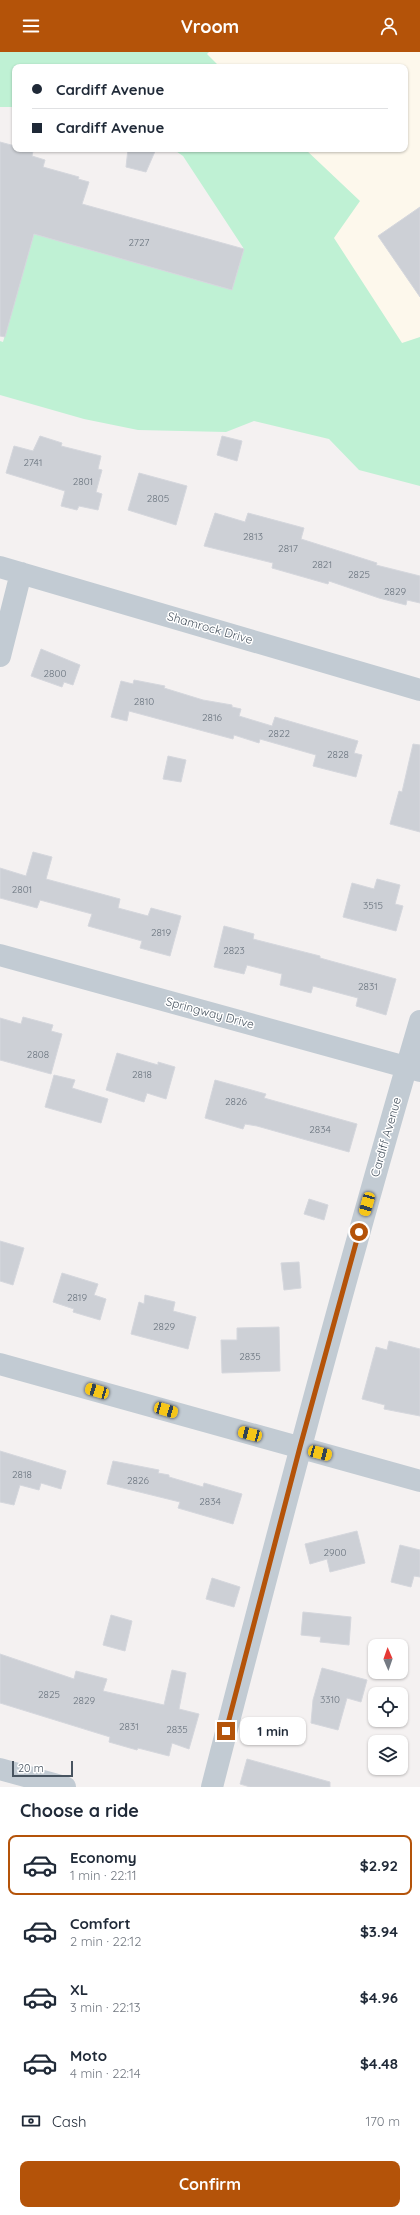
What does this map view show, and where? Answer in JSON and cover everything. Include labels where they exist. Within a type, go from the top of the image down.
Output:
[{"type":"street","name":"Shamrock Drive","points":[[0,567],[420,690]]},
{"type":"street","points":[[0,656],[21,573]]},
{"type":"street","name":"Springway Drive","points":[[0,955],[413,1069]]},
{"type":"street","name":"Cardiff Avenue","points":[[212,1787],[300,1447],[413,1069],[420,1021]]},
{"type":"street","points":[[0,1364],[420,1481]]},
{"type":"street","points":[[0,1770],[65,1787]]},
{"type":"shaded area","points":[[187,52],[420,52],[420,356],[417,358],[214,152],[408,152],[408,64],[169,64]]},
{"type":"green space","points":[[0,52],[209,52],[207,54],[217,64],[12,64],[12,107],[0,107]]},
{"type":"green space","points":[[177,152],[308,152],[360,201],[334,238],[402,343],[420,337],[420,486],[359,470],[329,439],[254,421],[226,432],[138,430],[84,419],[0,395],[0,341],[3,342],[34,234],[232,290],[244,249],[183,156]]},
{"type":"building","points":[[0,142],[12,145],[12,152],[33,152],[32,156],[45,160],[43,167],[79,177],[78,179],[89,182],[82,204],[244,249],[232,290],[34,234],[5,337],[0,336]]},
{"type":"building","points":[[128,152],[155,152],[146,172],[126,167]]},
{"type":"building","points":[[420,207],[420,297],[378,236]]},
{"type":"building","points":[[40,436],[62,443],[61,446],[101,456],[98,469],[102,470],[96,492],[102,494],[98,510],[79,506],[77,510],[61,506],[65,491],[6,473],[14,446],[33,451]]},
{"type":"building","points":[[222,436],[242,441],[237,461],[217,455]]},
{"type":"building","points":[[139,473],[187,486],[176,525],[128,510]]},
{"type":"building","points":[[215,513],[245,522],[248,513],[304,528],[301,539],[377,563],[376,565],[420,576],[420,603],[407,600],[406,605],[379,598],[329,581],[328,584],[272,568],[273,563],[204,546]]},
{"type":"building","points":[[41,649],[80,665],[73,685],[64,682],[62,687],[31,676]]},
{"type":"building","points":[[134,680],[165,686],[164,688],[203,700],[232,705],[232,707],[241,709],[239,716],[272,726],[275,717],[358,741],[354,753],[362,755],[356,777],[313,766],[316,755],[260,739],[259,743],[234,735],[233,739],[129,711],[127,721],[111,717],[121,681],[133,684]]},
{"type":"building","points":[[413,744],[420,745],[420,832],[390,824],[399,791],[402,792]]},
{"type":"building","points":[[168,756],[186,760],[181,782],[163,779]]},
{"type":"building","points":[[33,852],[52,857],[46,879],[120,899],[118,908],[148,916],[151,908],[181,916],[170,956],[140,948],[142,941],[88,926],[92,914],[40,900],[37,908],[0,898],[0,868],[26,876]]},
{"type":"building","points":[[377,879],[400,885],[395,904],[403,906],[396,931],[343,917],[352,883],[374,889]]},
{"type":"building","points":[[224,926],[254,934],[253,939],[320,956],[320,958],[396,979],[386,1015],[356,1006],[358,998],[313,986],[311,993],[280,985],[282,974],[247,965],[244,974],[214,967]]},
{"type":"building","points":[[23,1017],[53,1025],[51,1031],[62,1034],[51,1074],[0,1060],[0,1018],[21,1024]]},
{"type":"building","points":[[117,1053],[158,1065],[158,1062],[175,1067],[166,1099],[147,1093],[144,1102],[106,1090]]},
{"type":"building","points":[[54,1075],[75,1080],[72,1088],[108,1099],[101,1123],[45,1107]]},
{"type":"building","points":[[215,1080],[266,1094],[264,1098],[357,1124],[349,1152],[257,1126],[245,1124],[243,1129],[205,1118]]},
{"type":"building","points":[[309,1199],[328,1205],[324,1220],[304,1214]]},
{"type":"building","points":[[0,1241],[24,1248],[13,1285],[0,1281]]},
{"type":"building","points":[[299,1262],[301,1288],[284,1290],[281,1263]]},
{"type":"building","points":[[62,1273],[98,1284],[94,1295],[106,1299],[100,1320],[73,1312],[74,1309],[53,1302]]},
{"type":"building","points":[[145,1295],[175,1302],[173,1311],[196,1317],[188,1349],[131,1334],[139,1302],[144,1304]]},
{"type":"building","points":[[279,1327],[280,1371],[222,1373],[221,1340],[237,1340],[237,1328]]},
{"type":"building","points":[[389,1341],[420,1349],[420,1416],[384,1409],[385,1405],[362,1399],[376,1347],[387,1350]]},
{"type":"building","points":[[0,1451],[66,1471],[61,1489],[41,1483],[39,1490],[20,1485],[14,1505],[0,1502]]},
{"type":"building","points":[[113,1461],[159,1470],[158,1473],[169,1475],[169,1477],[203,1487],[204,1483],[242,1494],[233,1524],[178,1508],[180,1502],[107,1484]]},
{"type":"building","points":[[357,1531],[365,1563],[330,1572],[327,1559],[310,1564],[305,1544]]},
{"type":"building","points":[[400,1545],[420,1550],[420,1577],[414,1576],[411,1587],[391,1582]]},
{"type":"building","points":[[212,1578],[240,1587],[234,1607],[206,1599]]},
{"type":"building","points":[[303,1612],[351,1617],[349,1645],[320,1642],[321,1637],[301,1635]]},
{"type":"building","points":[[111,1615],[132,1621],[125,1651],[103,1645]]},
{"type":"building","points":[[0,1654],[74,1679],[76,1671],[107,1679],[103,1691],[164,1705],[172,1670],[186,1673],[179,1709],[199,1714],[189,1749],[172,1743],[169,1756],[138,1748],[137,1750],[109,1742],[110,1737],[0,1703]]},
{"type":"building","points":[[322,1668],[367,1680],[361,1702],[347,1698],[338,1730],[311,1723],[313,1700]]},
{"type":"building","points":[[247,1759],[330,1782],[330,1787],[250,1787],[240,1784]]},
{"type":"route","points":[[226,1731],[300,1447],[359,1232]]}]
